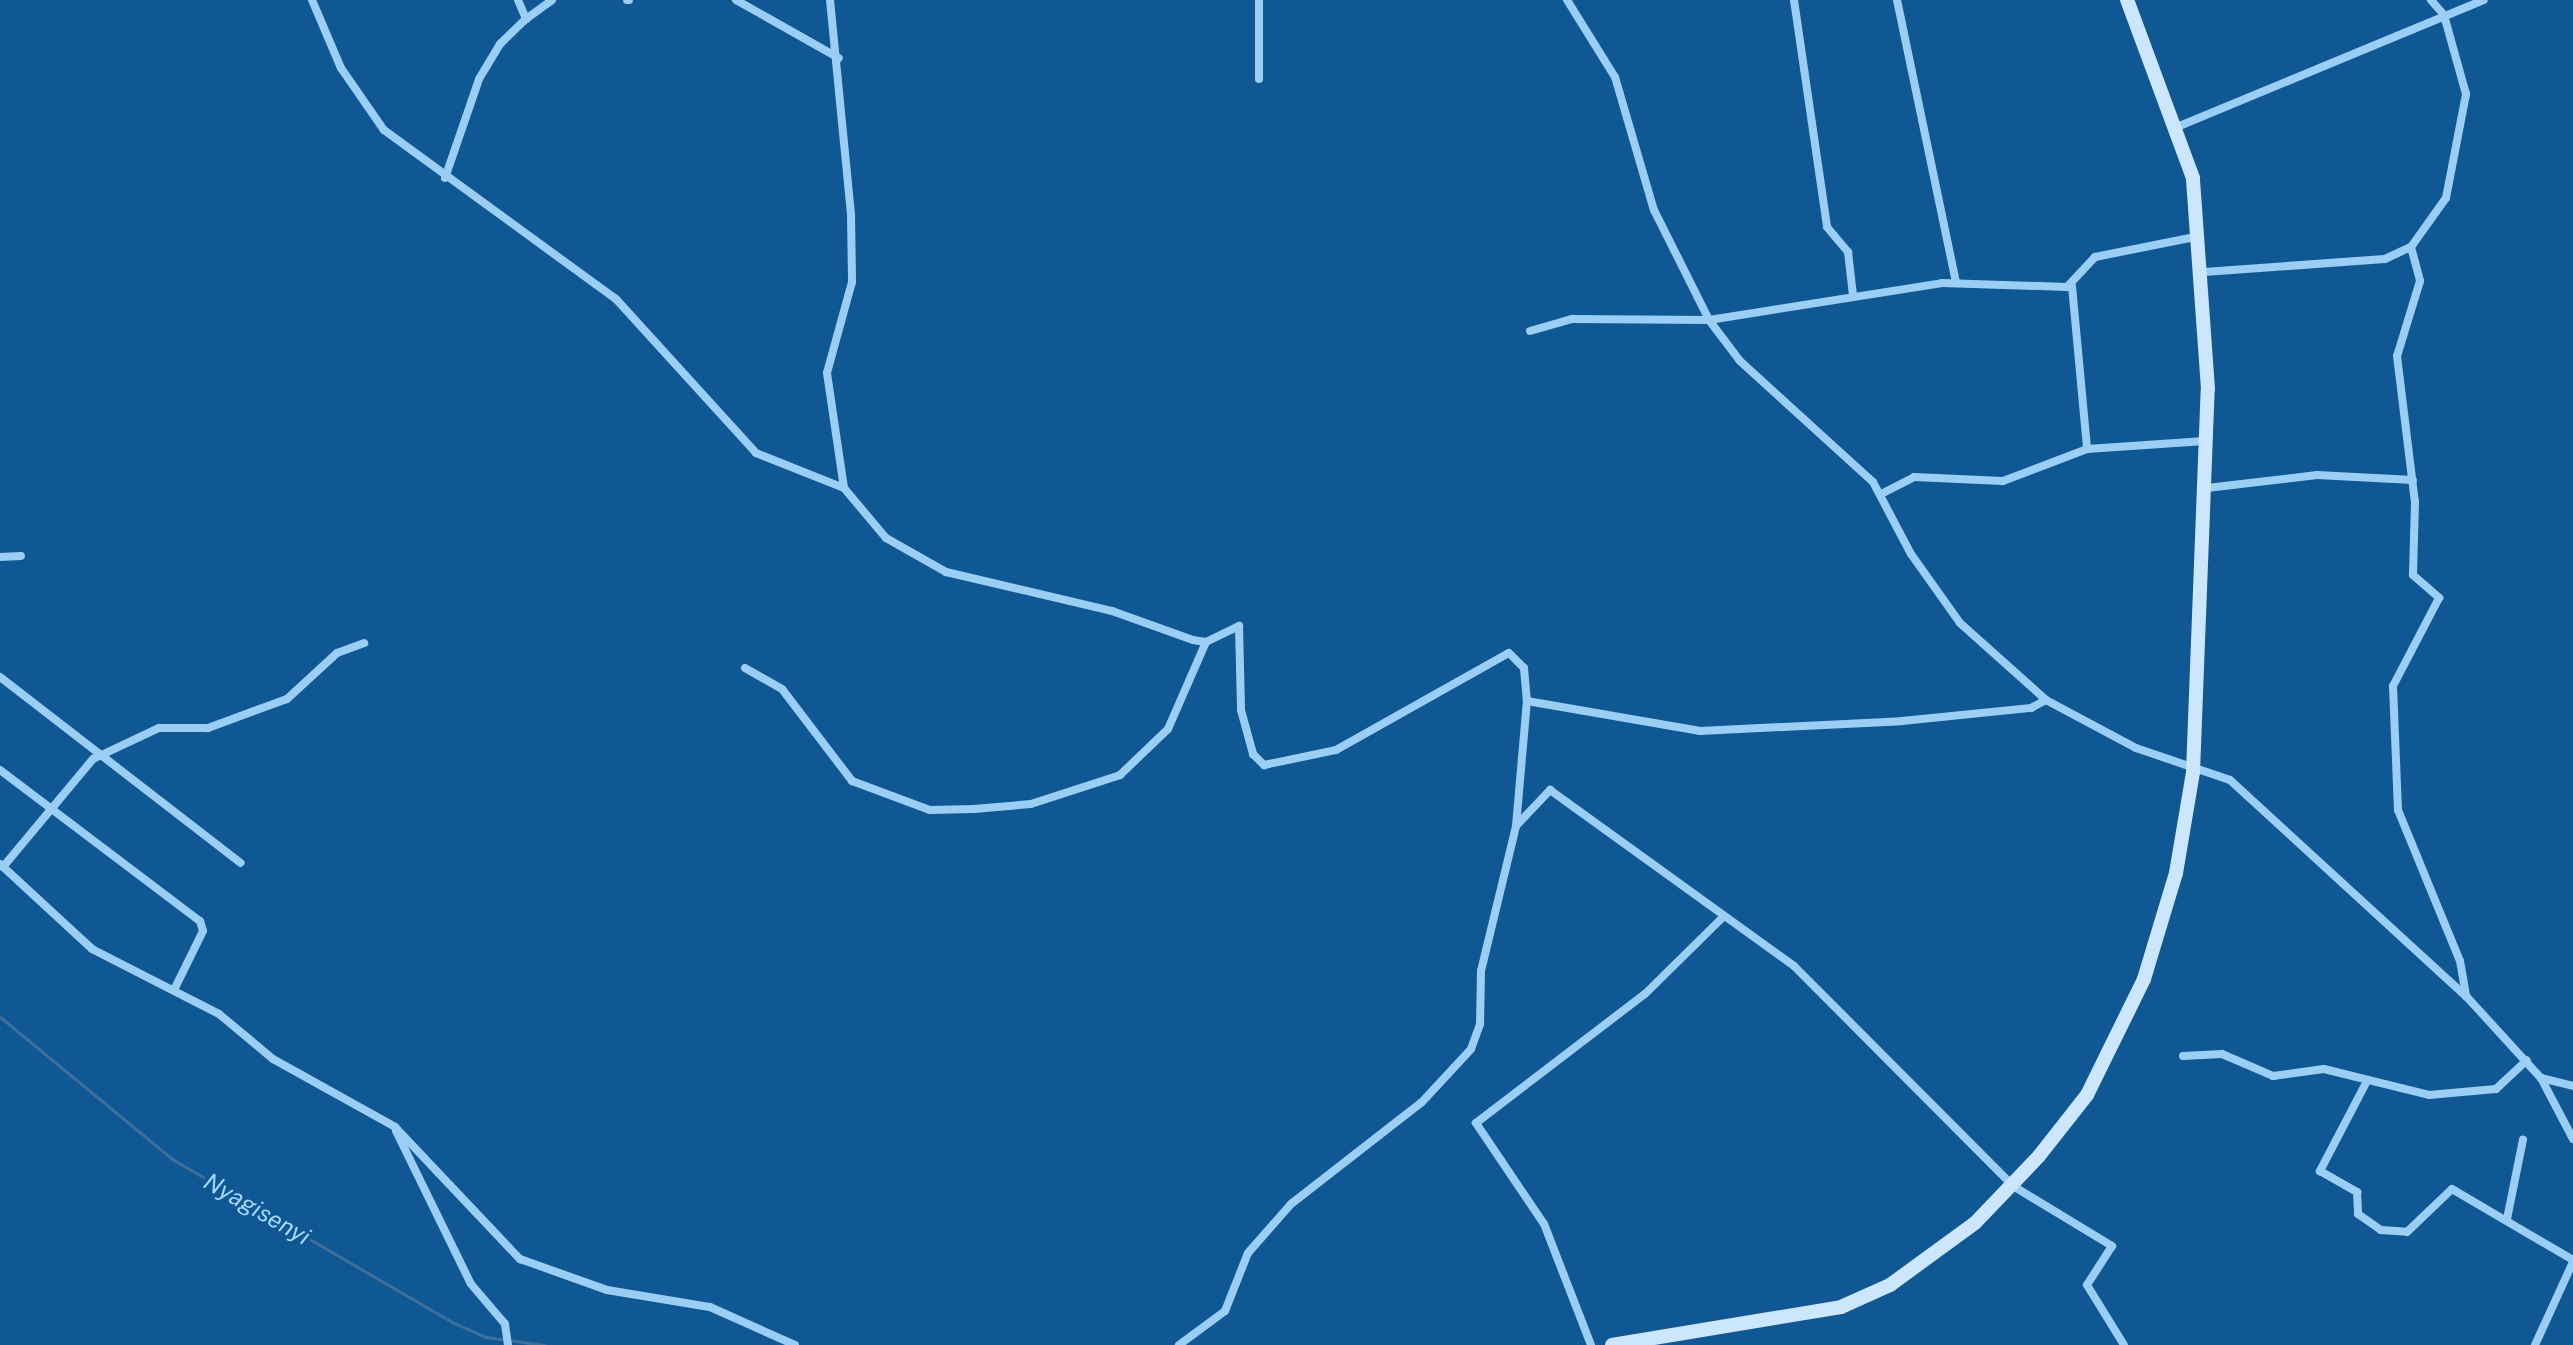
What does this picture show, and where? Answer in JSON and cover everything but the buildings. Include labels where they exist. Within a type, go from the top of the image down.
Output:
[{"type":"main road","points":[[1612,1345],[1841,1307],[1890,1285],[2013,1186],[2087,1095],[2132,1005],[2176,873],[2193,772],[2207,488],[2201,236],[2177,127],[2127,0]]},
{"type":"street","points":[[312,0],[366,109],[445,178],[616,299],[756,453],[844,488],[886,538],[946,572],[1112,611],[1206,642]]},
{"type":"street","points":[[518,0],[526,19]]},
{"type":"street","points":[[445,178],[479,79],[500,44],[552,0]]},
{"type":"street","points":[[736,0],[839,58]]},
{"type":"street","points":[[830,0],[839,58],[852,282],[827,373],[844,488]]},
{"type":"street","points":[[1259,0],[1259,79]]},
{"type":"street","points":[[1794,0],[1827,227],[1848,252],[1853,295]]},
{"type":"street","points":[[1897,0],[1956,282]]},
{"type":"street","points":[[2204,272],[2385,259],[2411,247],[2446,198],[2452,138],[2465,102],[2444,15],[2431,0]]},
{"type":"street","points":[[2177,127],[2484,0]]},
{"type":"street","points":[[1570,3],[1615,77],[1654,210],[1709,320],[1740,361],[1881,494],[1911,554],[1960,623],[2046,700],[2193,772],[2230,780],[2281,820],[2373,915],[2466,996],[2527,1060],[2541,1078],[2573,1139]]},
{"type":"street","points":[[2087,449],[2072,286],[2095,257],[2201,236]]},
{"type":"street","points":[[2411,247],[2420,281],[2397,356],[2413,480],[2413,575],[2439,598],[2398,669],[2391,752],[2405,834],[2460,961],[2466,996]]},
{"type":"street","points":[[1530,331],[1572,319],[1709,320],[1853,295],[1956,282],[1978,288],[2072,286]]},
{"type":"street","points":[[1881,494],[1914,477],[2031,475],[2087,449],[2205,441]]},
{"type":"street","points":[[2207,488],[2308,475],[2413,480]]},
{"type":"street","points":[[0,557],[21,556]]},
{"type":"street","points":[[745,668],[782,689],[852,781],[930,810],[1031,804],[1120,775],[1168,729],[1206,642],[1239,626],[1241,710],[1253,754],[1264,765],[1336,750],[1509,653],[1524,668],[1527,701],[1516,826],[1471,1049],[1422,1102],[1291,1204],[1248,1253],[1225,1311],[1179,1345]]},
{"type":"street","points":[[364,643],[337,653],[287,699],[208,728],[159,728],[105,754],[48,805],[2,865],[92,949],[174,990],[273,1059],[395,1127],[520,1259],[607,1290],[710,1307],[795,1345]]},
{"type":"street","points":[[0,677],[105,754],[241,863]]},
{"type":"street","points":[[1527,701],[1700,731],[1902,721],[2031,708],[2046,700]]},
{"type":"street","points":[[0,770],[204,925],[174,990]]},
{"type":"street","points":[[1516,826],[1555,791],[1723,917],[1794,966],[2013,1186],[2112,1246],[2087,1285],[2124,1345]]},
{"type":"street","points":[[1591,1345],[1544,1224],[1476,1123],[1645,994],[1723,917]]},
{"type":"street","points":[[2183,1056],[2222,1054],[2273,1076],[2306,1068],[2410,1094],[2496,1089],[2527,1060]]},
{"type":"street","points":[[2541,1078],[2573,1086]]},
{"type":"street","points":[[2367,1081],[2320,1171],[2357,1192],[2354,1211],[2381,1230],[2407,1232],[2452,1189],[2573,1261],[2535,1345]]},
{"type":"street","points":[[395,1127],[471,1284],[505,1324],[508,1345]]},
{"type":"street","points":[[2507,1219],[2523,1140]]},
{"type":"waterway","name":"Nyagisenyi","points":[[0,1017],[172,1159],[454,1323],[486,1337],[544,1345]]}]
